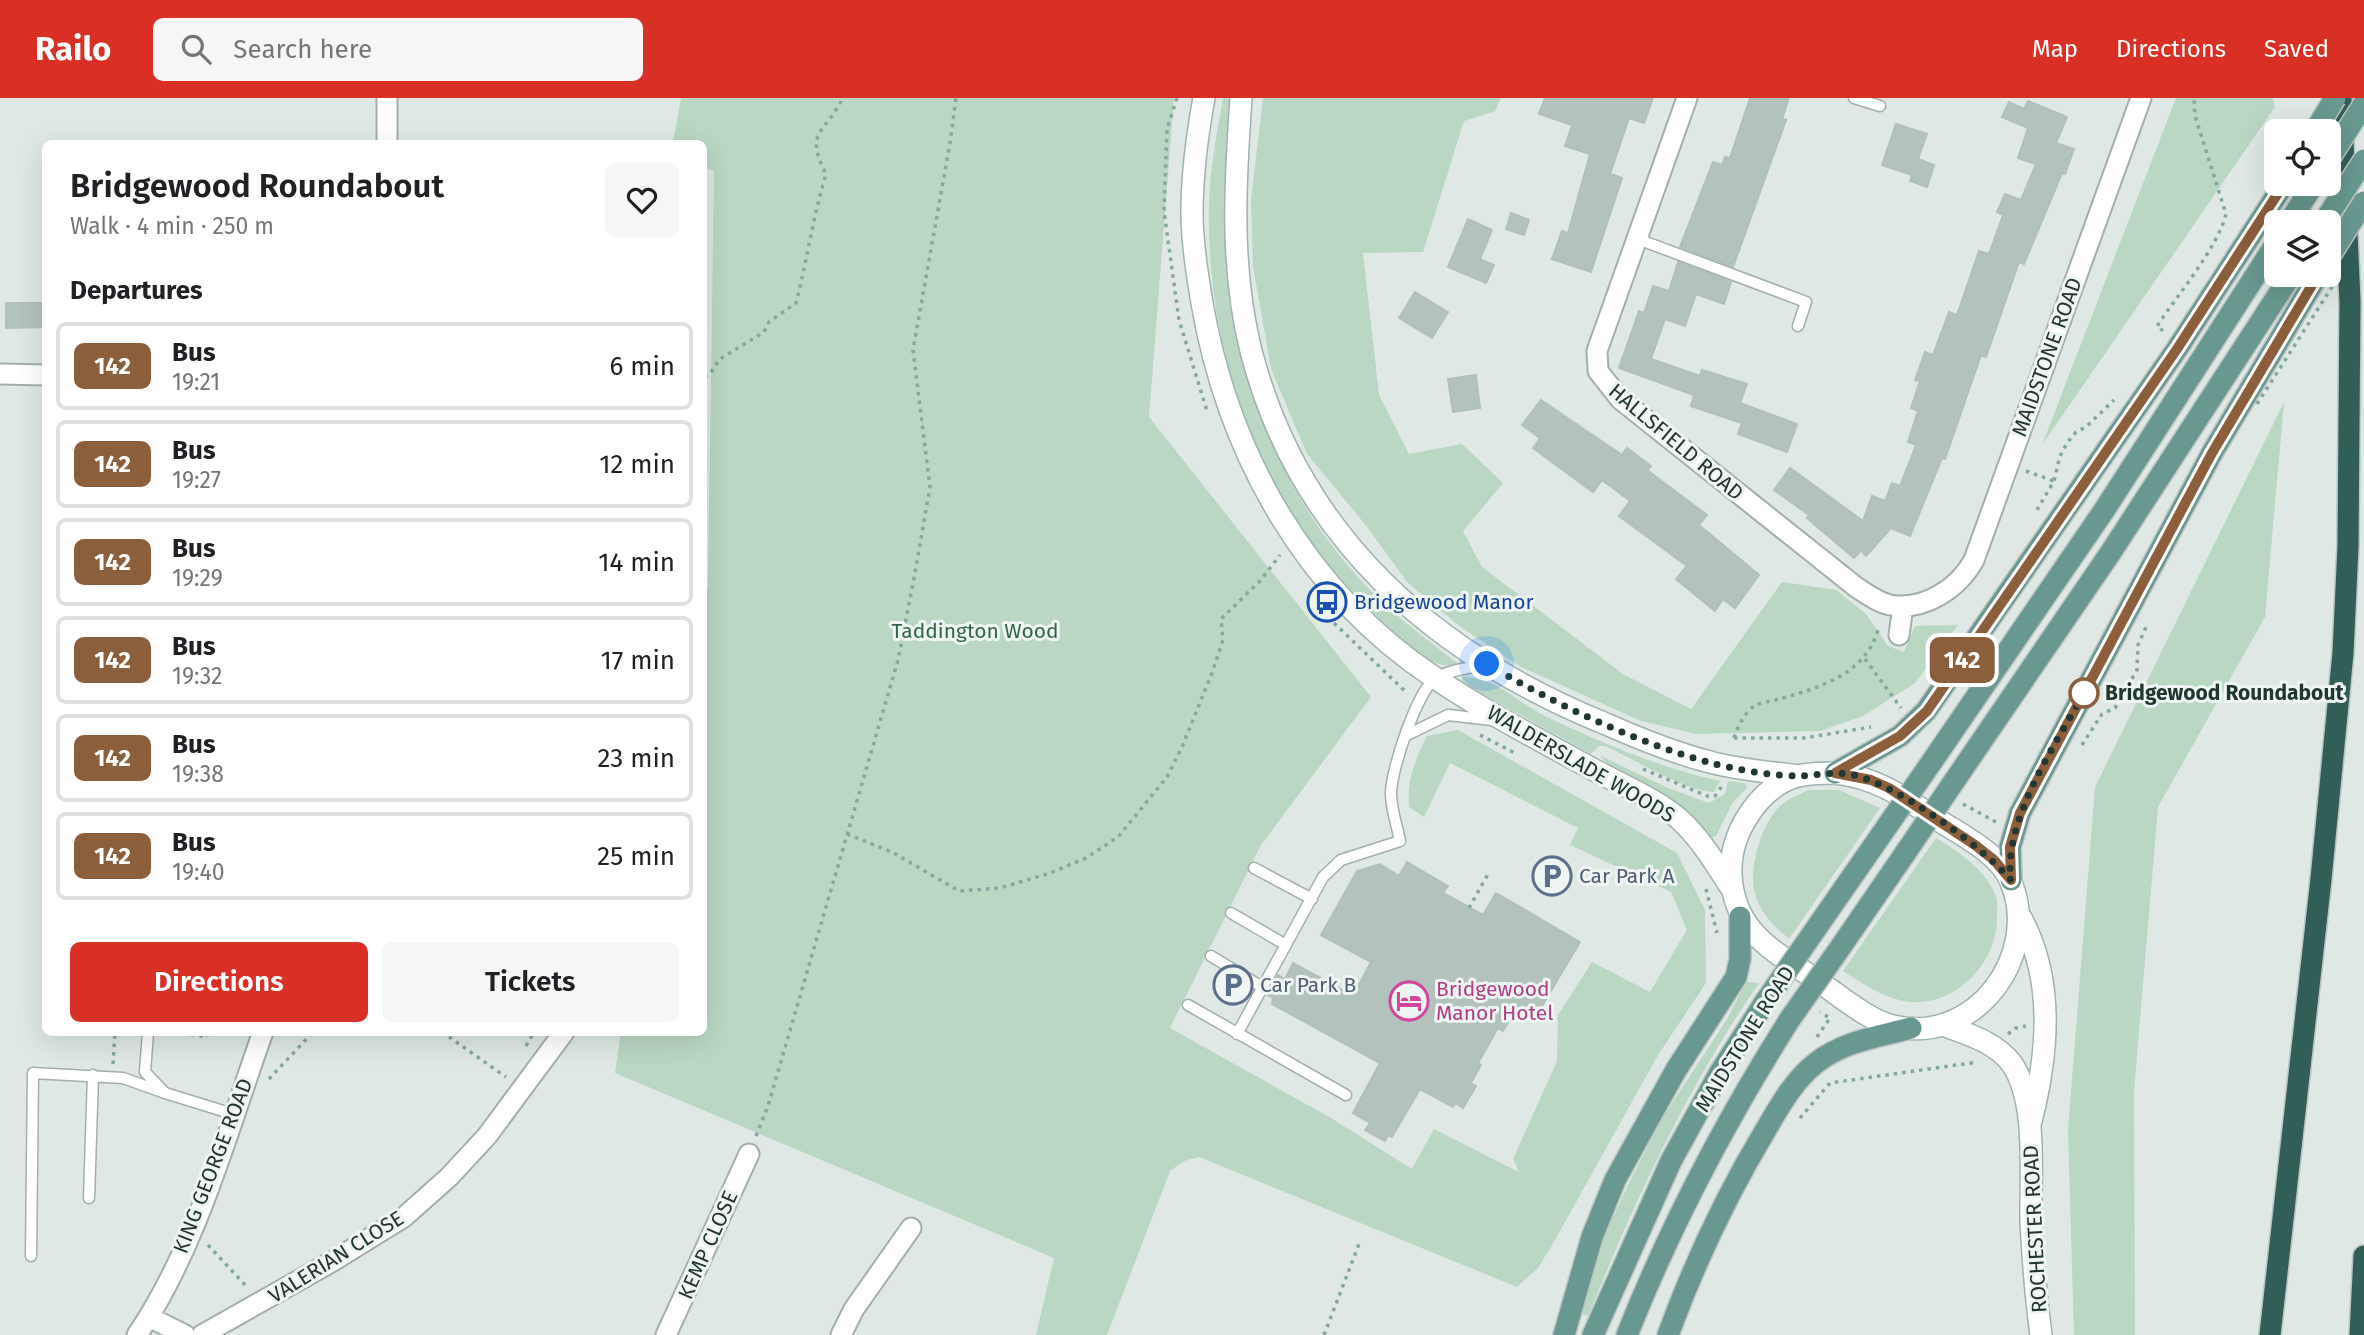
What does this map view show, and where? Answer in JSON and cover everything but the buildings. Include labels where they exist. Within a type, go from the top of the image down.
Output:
[{"type":"highway","points":[[2318,98],[2324,119]]},
{"type":"highway","points":[[2338,98],[2338,119]]},
{"type":"highway","points":[[2270,1335],[2321,879],[2343,653],[2348,547],[2350,381],[2339,196]]},
{"type":"highway","points":[[2360,1335],[2364,1256]]},
{"type":"main road","points":[[2323,119],[2338,98]]},
{"type":"main road","points":[[2341,157],[2364,104]]},
{"type":"main road","points":[[2333,210],[2364,160]]},
{"type":"main road","points":[[1835,773],[1900,736],[1927,711],[2177,349],[2276,196]]},
{"type":"main road","points":[[2341,252],[2364,202]]},
{"type":"main road","name":"MAIDSTONE ROAD","points":[[1593,1335],[1671,1161],[1719,1074],[1765,1002],[2105,509],[2264,262]]},
{"type":"main road","name":"MAIDSTONE ROAD","points":[[1627,1335],[1651,1276],[1700,1172],[1745,1090],[1790,1019],[2111,552],[2283,287]]},
{"type":"main road","points":[[2011,880],[2010,847],[2020,813],[2206,465],[2311,287]]},
{"type":"main road","points":[[1564,1335],[1592,1237],[1615,1180],[1676,1070],[1735,977],[1742,938],[1740,917]]},
{"type":"main road","points":[[1668,1335],[1724,1203],[1797,1082],[1815,1064],[1835,1051],[1858,1041],[1911,1028]]},
{"type":"street","points":[[387,98],[387,140]]},
{"type":"street","name":"WALDERSLADE WOODS","points":[[1204,98],[1192,189],[1195,257],[1216,368],[1239,437],[1271,501],[1314,565],[1361,617],[1405,657],[1435,678],[1678,818],[1705,848],[1732,889]]},
{"type":"street","name":"WALDERSLADE WOODS","points":[[1241,98],[1234,201],[1240,287],[1251,352],[1283,439],[1320,507],[1375,576],[1433,628],[1487,664],[1551,700],[1656,745],[1712,763],[1800,776]]},
{"type":"street","name":"HALLSFIELD ROAD","points":[[1687,98],[1597,351],[1598,372],[1620,399],[1875,600],[1903,606],[1930,599]]},
{"type":"street","name":"MAIDSTONE ROAD","points":[[1930,599],[1952,587],[1972,563],[2141,98]]},
{"type":"street","points":[[0,374],[42,374]]},
{"type":"street","points":[[1899,635],[1903,606]]},
{"type":"street","points":[[1835,773],[1871,780],[1889,788],[1975,845],[1994,860],[2011,880],[2021,916],[2016,949],[1993,991],[1973,1010],[1943,1025],[1911,1028],[1880,1021],[1764,943],[1740,917],[1732,889],[1733,852],[1744,823],[1770,793],[1800,776],[1835,773]]},
{"type":"street","name":"ROCHESTER ROAD","points":[[2021,916],[2030,934],[2046,1011],[2041,1080],[2030,1124]]},
{"type":"street","name":"ROCHESTER ROAD","points":[[1943,1025],[1994,1046],[2011,1063],[2018,1077],[2030,1124],[2031,1220],[2041,1335]]},
{"type":"street","name":"KING GEORGE ROAD","points":[[137,1335],[149,1317],[193,1229],[262,1036]]},
{"type":"street","name":"VALERIAN CLOSE","points":[[202,1335],[334,1261],[404,1217],[449,1177],[486,1136],[561,1036]]},
{"type":"street","name":"KEMP CLOSE","points":[[666,1335],[749,1154]]},
{"type":"street","points":[[841,1335],[854,1310],[911,1228]]},
{"type":"street","points":[[149,1317],[185,1335]]},
{"type":"lane","points":[[1854,98],[1880,106]]},
{"type":"lane","points":[[1636,239],[1806,303],[1798,326]]},
{"type":"lane","points":[[1237,1034],[1312,900],[1322,877],[1340,860],[1400,841],[1392,811],[1391,786],[1418,702],[1435,678],[1487,664]]},
{"type":"lane","points":[[1407,735],[1448,715],[1510,721]]},
{"type":"lane","points":[[1254,868],[1312,900]]},
{"type":"lane","points":[[1231,913],[1286,945]]},
{"type":"lane","points":[[1211,956],[1262,987]]},
{"type":"lane","points":[[1188,1006],[1346,1095]]},
{"type":"lane","points":[[148,1036],[145,1072],[165,1093]]},
{"type":"lane","points":[[31,1256],[33,1073],[123,1078],[233,1114]]},
{"type":"lane","points":[[89,1198],[93,1075]]},
{"type":"path","points":[[707,375],[720,359],[764,332],[769,322],[796,303],[806,267],[812,219],[826,174],[815,152],[817,135],[843,98]]},
{"type":"path","points":[[749,1154],[768,1106],[898,660],[930,486],[913,350],[956,98]]},
{"type":"path","points":[[2165,332],[2157,326],[2218,233],[2226,214],[2195,116],[2194,98]]},
{"type":"path","points":[[2252,415],[2323,287]]},
{"type":"path","points":[[2008,464],[2054,481]]},
{"type":"path","points":[[847,834],[892,852],[959,891],[1000,888],[1050,873],[1086,858],[1118,837],[1167,777],[1182,747],[1223,640],[1221,619],[1260,581],[1280,555]]},
{"type":"path","points":[[1875,600],[1878,630],[1865,659],[1839,677],[1805,691],[1757,705],[1747,713],[1734,738],[1804,738],[1875,726]]},
{"type":"path","points":[[2078,751],[2102,714],[2115,708],[2137,670],[2138,645],[2148,622]]},
{"type":"path","points":[[1865,659],[1902,709]]},
{"type":"path","points":[[1642,769],[1707,796],[1720,793],[1723,783]]},
{"type":"path","points":[[1469,908],[1488,874]]},
{"type":"path","points":[[1704,886],[1718,935]]},
{"type":"path","points":[[113,1077],[115,1036]]},
{"type":"path","points":[[243,1088],[258,1092],[309,1036]]},
{"type":"path","points":[[448,1036],[509,1079],[504,1086]]},
{"type":"path","points":[[1830,1083],[1979,1061],[1988,1069]]},
{"type":"path","points":[[193,1229],[247,1287]]},
{"type":"path","points":[[1324,1335],[1359,1244]]},
{"type":"path","points":[[237,1293],[257,1282]]},
{"type":"green space","name":"Taddington Wood","points":[[681,98],[1174,98],[1149,417],[1371,697],[1261,845],[1170,1028],[1331,1118],[1412,1169],[1434,1129],[1519,1172],[1513,1159],[1557,1061],[1558,1015],[1592,962],[1650,992],[1687,930],[1671,892],[1570,845],[1578,828],[1450,763],[1424,817],[1409,807],[1409,787],[1413,770],[1427,736],[1458,730],[1677,853],[1705,910],[1706,983],[1658,1055],[1538,1268],[1517,1287],[1199,1157],[1184,1161],[1170,1171],[1107,1335],[1036,1335],[1054,1258],[615,1073],[621,1036],[707,1036],[707,587],[714,171],[707,169],[707,140],[674,140]]},
{"type":"green space","points":[[1223,98],[1230,98],[1225,166],[1226,233],[1232,298],[1244,362],[1264,423],[1291,482],[1326,538],[1381,601],[1457,663],[1456,665],[1435,663],[1416,652],[1341,579],[1305,533],[1275,483],[1250,431],[1231,376],[1218,319],[1210,261],[1210,190]]},
{"type":"green space","points":[[1263,98],[1501,98],[1495,111],[1464,121],[1423,252],[1363,253],[1379,395],[1409,454],[1462,444],[1503,483],[1463,531],[1482,567],[1623,674],[1691,709],[1782,582],[1836,590],[1866,614],[1888,646],[1904,652],[1915,626],[1958,625],[1915,683],[1863,716],[1820,731],[1696,734],[1641,721],[1521,667],[1462,628],[1407,582],[1368,528],[1307,454],[1271,369],[1253,266],[1251,200]]},
{"type":"green space","points":[[2176,98],[2273,98],[2275,107],[2264,119],[2264,123],[2042,445]]},
{"type":"green space","points":[[2284,402],[2265,617],[2158,807],[2134,1091],[2135,1335],[2074,1335],[2068,1130],[2095,787]]},
{"type":"green space","points":[[1461,677],[1485,681],[1496,686],[1547,717],[1610,745],[1653,762],[1720,781],[1714,792],[1703,791],[1675,781],[1605,746],[1599,746],[1591,754],[1463,683]]},
{"type":"green space","points":[[1601,756],[1668,788],[1709,803],[1725,794],[1728,781],[1745,783],[1747,788],[1733,802],[1716,836],[1712,838],[1671,800],[1613,768]]},
{"type":"green space","points":[[1808,790],[1839,790],[1880,808],[1789,939],[1771,922],[1758,902],[1754,891],[1754,866],[1761,838],[1773,815],[1786,801]]},
{"type":"green space","points":[[1936,838],[1979,870],[1992,887],[1997,899],[1996,929],[1986,959],[1965,983],[1937,999],[1910,1002],[1880,993],[1843,971]]},
{"type":"green space","points":[[1746,982],[1759,983],[1709,1063],[1664,1145],[1588,1316],[1580,1313],[1601,1243],[1631,1179],[1663,1117],[1727,1019]]},
{"type":"bus line","name":"142","points":[[2268,210],[2276,196]]},
{"type":"bus line","name":"142","points":[[2264,216],[2177,349],[1927,711],[1900,736],[1835,773],[1853,775],[1889,788],[1975,845],[1994,860],[2011,880],[2010,847],[2020,813],[2212,453],[2310,287]]},
{"type":"place","name":"Bridgewood Manor","points":[[1327,602]]},
{"type":"place","name":"Bridgewood Roundabout","points":[[2084,693]]},
{"type":"place","name":"Car Park A","points":[[1552,876]]},
{"type":"place","name":"Car Park B","points":[[1233,985]]},
{"type":"place","name":"Bridgewood Manor Hotel","points":[[1409,1001]]},
{"type":"route","points":[[1487,664],[1541,695],[1590,718],[1656,745],[1712,763],[1800,776],[1835,773],[1871,780],[1889,788],[1975,845],[1994,860],[2011,880],[2009,864],[2014,828],[2084,693]]}]
